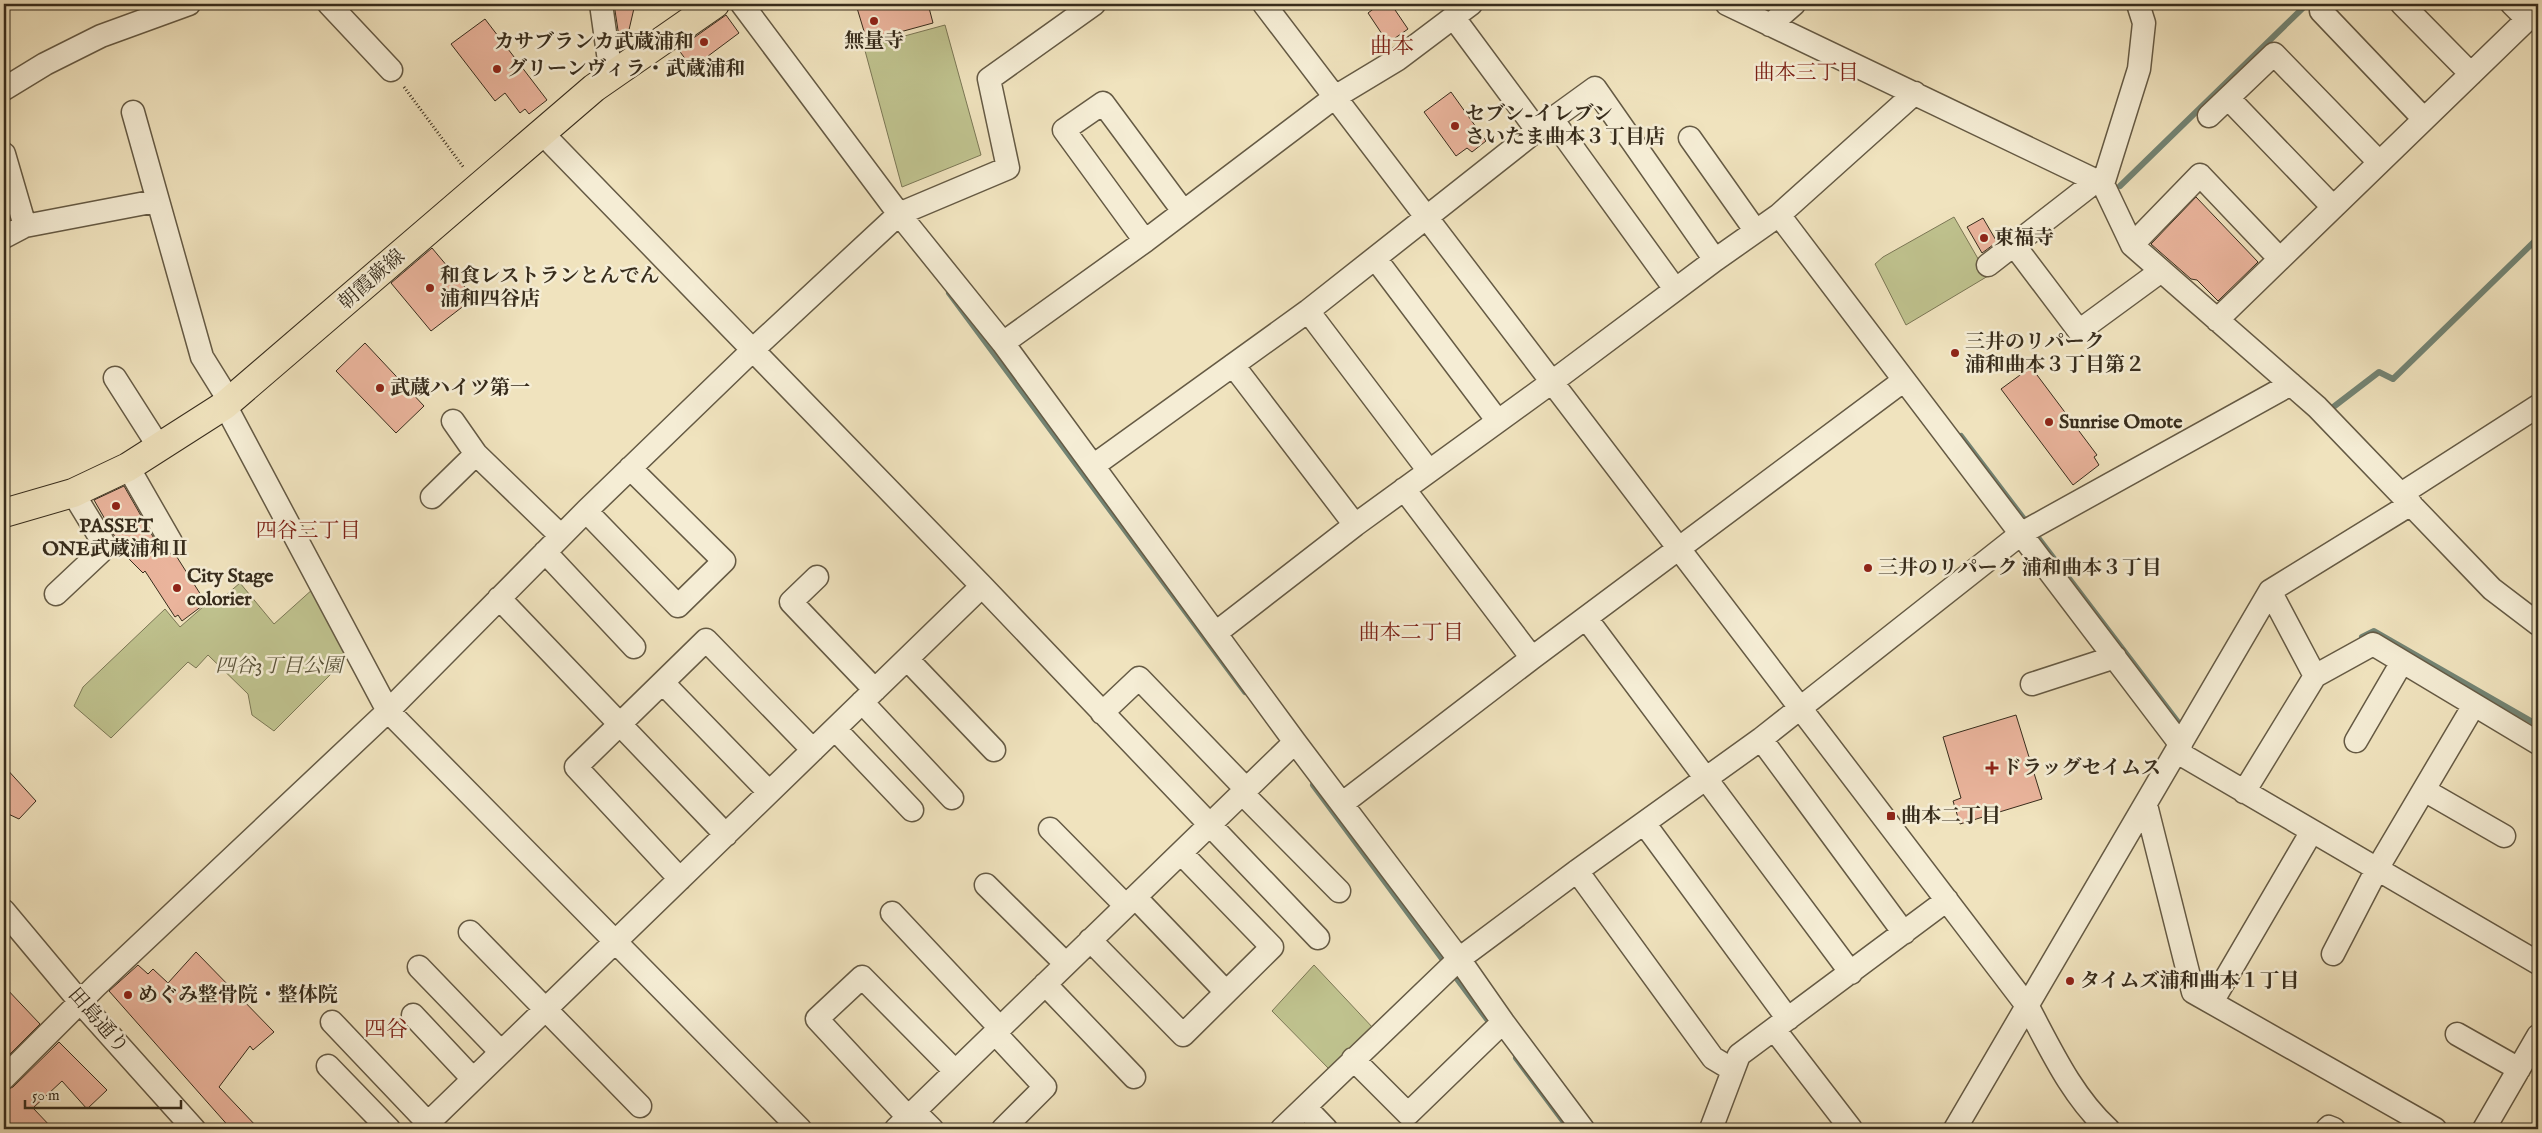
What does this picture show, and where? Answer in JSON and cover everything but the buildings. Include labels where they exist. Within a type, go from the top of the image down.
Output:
[{"type":"main road","name":"朝霞蕨線","points":[[4,513],[73,493],[128,467],[227,404],[541,132],[611,74],[715,4]]},
{"type":"street","points":[[4,89],[45,64],[101,36],[189,4]]},
{"type":"street","points":[[329,4],[391,70]]},
{"type":"street","points":[[601,4],[611,74]]},
{"type":"street","points":[[742,4],[899,214],[1003,343],[1217,632],[1295,742],[1343,803],[1583,1129]]},
{"type":"street","points":[[4,1078],[81,1002],[388,711],[630,468],[899,214],[1008,168],[989,79],[1094,4]]},
{"type":"street","points":[[1264,4],[2028,1007],[2061,1068],[2089,1112],[2108,1129]]},
{"type":"street","points":[[1728,4],[2100,182],[2132,245],[2317,407],[2492,589],[2538,624]]},
{"type":"street","points":[[1770,25],[1794,4]]},
{"type":"street","points":[[1988,266],[2100,182],[2139,68],[2144,23],[2138,4]]},
{"type":"street","points":[[2402,4],[2471,74]]},
{"type":"street","points":[[1003,343],[1145,241],[1335,97],[1398,59],[1463,11],[1544,124],[1675,289]]},
{"type":"street","points":[[2321,11],[2424,119]]},
{"type":"street","points":[[2217,320],[2471,74],[2526,11]]},
{"type":"street","points":[[2209,116],[2274,54],[2379,162]]},
{"type":"street","points":[[1093,466],[1308,311],[1544,124],[1595,88],[1715,260]]},
{"type":"street","points":[[1217,632],[1404,489],[1552,382],[1755,230],[1779,215],[1915,93]]},
{"type":"street","points":[[2228,98],[2333,207]]},
{"type":"street","points":[[1145,241],[1064,130],[1103,103],[1183,211]]},
{"type":"street","points":[[133,112],[156,201],[202,357],[388,711],[800,1129]]},
{"type":"street","points":[[541,132],[982,586],[1209,826],[1318,938]]},
{"type":"street","points":[[1690,138],[1755,230]]},
{"type":"street","points":[[4,154],[25,226]]},
{"type":"street","points":[[2132,245],[2200,174],[2280,259]]},
{"type":"street","points":[[4,237],[25,226],[156,201]]},
{"type":"street","points":[[1779,215],[2115,656],[2179,749],[2244,792],[2538,963]]},
{"type":"street","points":[[2014,245],[2079,331],[2161,271]]},
{"type":"street","points":[[1375,258],[1497,420]]},
{"type":"street","points":[[1308,311],[1429,471]]},
{"type":"street","points":[[1233,365],[1355,526]]},
{"type":"street","points":[[115,378],[159,447]]},
{"type":"street","points":[[1343,803],[1532,658],[1904,381]]},
{"type":"street","points":[[1282,1129],[1459,959],[1760,739],[2022,533],[2291,384]]},
{"type":"street","points":[[1955,1129],[2270,591],[2406,499],[2538,406]]},
{"type":"street","points":[[453,421],[476,454],[561,536]]},
{"type":"street","points":[[432,497],[476,454]]},
{"type":"street","points":[[128,467],[171,542]]},
{"type":"street","points":[[586,511],[678,606],[685,600],[724,561],[630,468]]},
{"type":"street","points":[[1404,489],[1532,658]]},
{"type":"street","points":[[56,594],[106,547],[73,493]]},
{"type":"street","points":[[545,552],[634,646]]},
{"type":"street","points":[[817,577],[790,602],[952,798]]},
{"type":"street","points":[[332,1022],[425,1126],[982,586]]},
{"type":"street","points":[[2270,591],[2315,676]]},
{"type":"street","points":[[499,598],[621,723],[726,835]]},
{"type":"street","points":[[1586,618],[1851,973]]},
{"type":"street","points":[[680,879],[576,767],[706,640],[813,750]]},
{"type":"street","points":[[2244,792],[2315,676],[2372,644],[2538,743]]},
{"type":"street","points":[[2032,684],[2115,656]]},
{"type":"street","points":[[907,659],[994,750]]},
{"type":"street","points":[[2356,741],[2402,662]]},
{"type":"street","points":[[1102,713],[1139,678],[1339,891]]},
{"type":"street","points":[[663,683],[769,792]]},
{"type":"street","points":[[2333,954],[2377,869],[2474,705]]},
{"type":"street","points":[[834,729],[912,810]]},
{"type":"street","points":[[1760,739],[1904,933]]},
{"type":"street","points":[[906,1119],[1295,742]]},
{"type":"street","points":[[2424,790],[2504,836]]},
{"type":"street","points":[[2146,805],[2193,992],[2435,1129]]},
{"type":"street","points":[[1644,823],[1851,1129]]},
{"type":"street","points":[[1050,829],[1226,992]]},
{"type":"street","points":[[2212,1002],[2312,831]]},
{"type":"street","points":[[1090,940],[1183,1035],[1272,947],[1181,853]]},
{"type":"street","points":[[1577,871],[1713,1058],[1733,1070]]},
{"type":"street","points":[[986,885],[1066,964]]},
{"type":"street","points":[[1711,1129],[1739,1056],[1946,900]]},
{"type":"street","name":"田島通り","points":[[4,911],[81,1002],[194,1129]]},
{"type":"street","points":[[892,913],[998,1030],[1045,1087],[1003,1129]]},
{"type":"street","points":[[470,932],[640,1106]]},
{"type":"street","points":[[419,967],[501,1052]]},
{"type":"street","points":[[932,1129],[906,1119],[817,1019],[862,977],[955,1071]]},
{"type":"street","points":[[1045,984],[1134,1077]]},
{"type":"street","points":[[412,1015],[473,1079]]},
{"type":"street","points":[[1353,1059],[1408,1114],[1503,1022]]},
{"type":"street","points":[[2458,1034],[2519,1069]]},
{"type":"street","points":[[2484,1129],[2538,1036]]},
{"type":"street","points":[[328,1066],[389,1129]]},
{"type":"street","points":[[1305,1107],[1326,1129]]},
{"type":"street","points":[[2328,1129],[2329,1126],[2334,1129]]},
{"type":"path","points":[[391,70],[478,187]]},
{"type":"green space","points":[[945,25],[981,155],[902,187],[864,47]]},
{"type":"green space","points":[[1954,217],[1988,276],[1906,325],[1875,264],[1883,257]]},
{"type":"green space","name":"四谷3丁目公園","points":[[240,583],[274,624],[314,588],[350,655],[274,731],[252,715],[248,694],[208,655],[196,668],[188,662],[111,738],[74,706],[83,687],[165,609],[180,627],[212,599],[220,600]]},
{"type":"green space","points":[[1314,965],[1374,1029],[1332,1072],[1272,1011]]},
{"type":"waterway","points":[[2120,186],[2307,4]]},
{"type":"waterway","points":[[2332,408],[2379,372],[2393,379],[2538,238]]},
{"type":"waterway","points":[[949,293],[1245,692]]},
{"type":"waterway","points":[[1961,436],[2181,726]]},
{"type":"waterway","points":[[2362,637],[2374,631],[2538,725]]},
{"type":"waterway","points":[[1313,785],[1492,1026]]},
{"type":"waterway","points":[[1516,1058],[1569,1129]]},
{"type":"place","name":"無量寺","points":[[874,21]]},
{"type":"place","name":"カサブランカ武蔵浦和","points":[[704,42]]},
{"type":"place","name":"グリーンヴィラ・武蔵浦和","points":[[497,69]]},
{"type":"place","name":"セブン-イレブン さいたま曲本３丁目店","points":[[1455,126]]},
{"type":"place","name":"東福寺","points":[[1984,238]]},
{"type":"place","name":"和食レストランとんでん 浦和四谷店","points":[[430,288]]},
{"type":"place","name":"三井のリパーク 浦和曲本３丁目第２","points":[[1955,353]]},
{"type":"place","name":"武蔵ハイツ第一","points":[[380,388]]},
{"type":"place","name":"Sunrise Omote","points":[[2049,422]]},
{"type":"place","name":"PASSET ONE武蔵浦和Ⅱ","points":[[116,506]]},
{"type":"place","name":"三井のリパーク 浦和曲本３丁目","points":[[1868,568]]},
{"type":"place","name":"City Stage colorier","points":[[177,588]]},
{"type":"place","name":"ドラッグセイムス","points":[[1992,768]]},
{"type":"place","name":"曲本二丁目","points":[[1891,816]]},
{"type":"place","name":"タイムズ浦和曲本１丁目","points":[[2070,981]]},
{"type":"place","name":"めぐみ整骨院・整体院","points":[[128,995]]},
{"type":"district","name":"曲本","points":[[1392,47]]},
{"type":"district","name":"曲本三丁目","points":[[1806,73]]},
{"type":"district","name":"四谷三丁目","points":[[308,531]]},
{"type":"district","name":"曲本二丁目","points":[[1411,633]]},
{"type":"district","name":"四谷","points":[[386,1030]]}]
